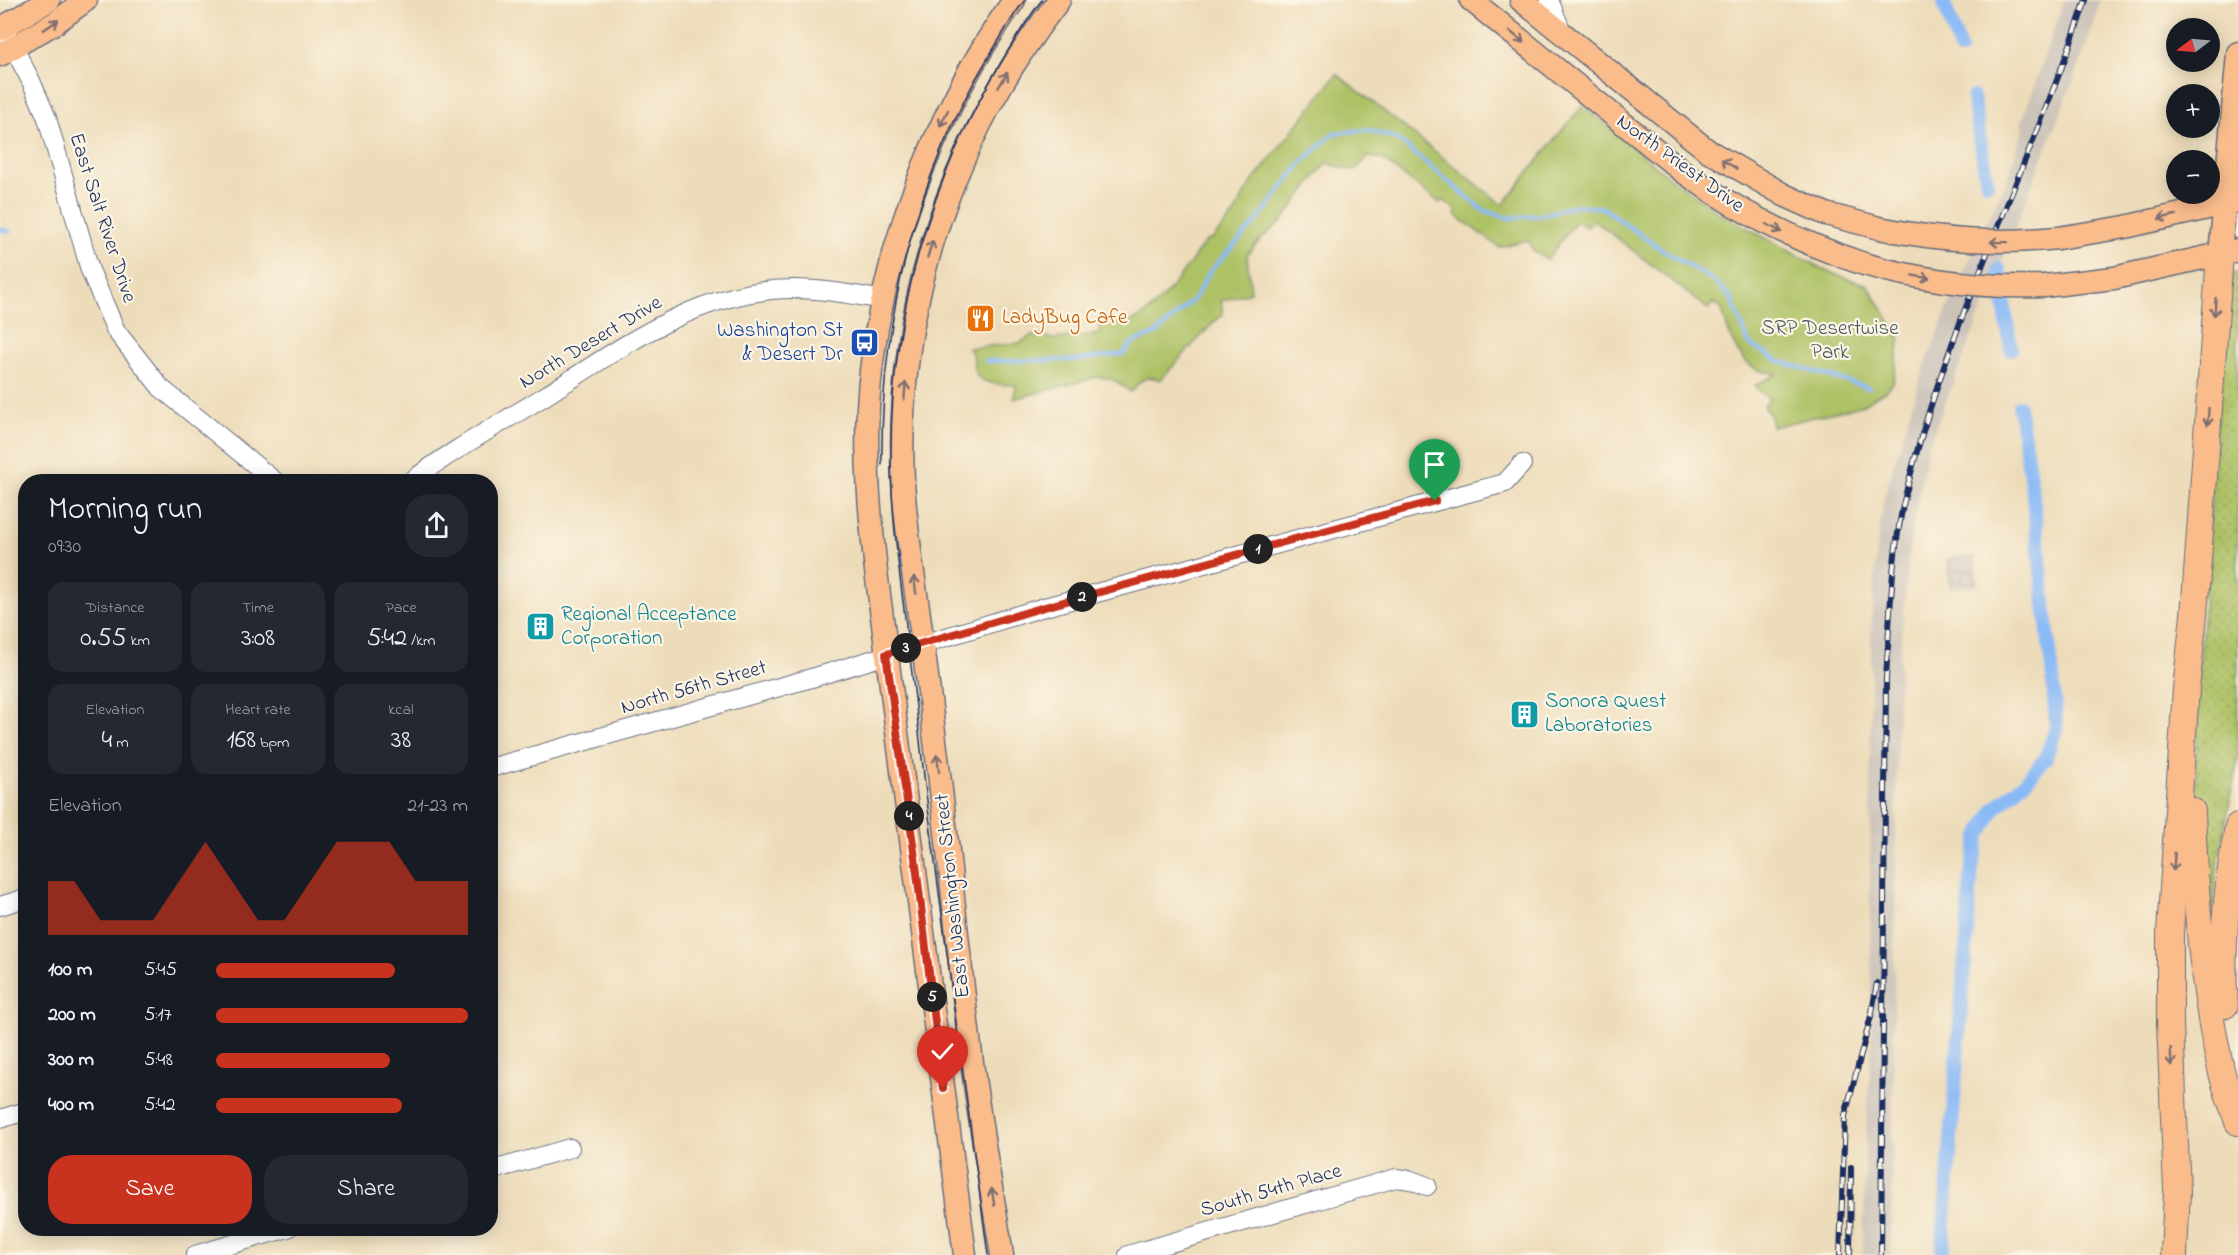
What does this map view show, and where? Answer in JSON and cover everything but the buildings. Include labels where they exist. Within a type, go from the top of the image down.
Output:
[{"type":"highway","points":[[2174,1255],[2177,1203],[2170,1023],[2170,933],[2186,689],[2229,252]]},
{"type":"highway","points":[[2194,615],[2191,763],[2197,901],[2217,1050],[2221,1071],[2238,1122]]},
{"type":"highway","points":[[2238,826],[2225,913],[2223,968],[2227,1031],[2238,1106]]},
{"type":"main road","points":[[2,28],[49,0]]},
{"type":"main road","points":[[7,52],[55,23],[86,0]]},
{"type":"main road","name":"East Washington Street","points":[[965,1255],[886,654],[867,472],[870,376],[884,300],[911,201],[940,126],[971,66],[1014,0]]},
{"type":"main road","name":"East Washington Street","points":[[1002,1255],[971,1055],[916,645],[903,476],[905,391],[916,305],[946,199],[980,121],[1013,62],[1059,0]]},
{"type":"main road","name":"North Priest Drive","points":[[1471,0],[1681,170],[1715,194],[1798,240],[1864,264],[1939,280],[1993,285],[2044,286],[2114,278],[2229,252]]},
{"type":"main road","name":"North Priest Drive","points":[[1521,0],[1707,150],[1784,195],[1826,214],[1879,228],[1933,238],[1975,242],[2014,242],[2058,238],[2125,227],[2231,203]]},
{"type":"main road","points":[[1492,16],[1499,11],[1517,15],[1558,48],[1590,57]]},
{"type":"main road","points":[[2229,252],[2238,53]]},
{"type":"street","points":[[1549,0],[1564,36]]},
{"type":"street","name":"East Salt River Drive","points":[[2,28],[7,52],[32,81],[47,118],[93,279],[116,331],[166,393],[266,474]]},
{"type":"street","name":"North Desert Drive","points":[[423,474],[628,344],[667,321],[690,312],[746,295],[792,289],[825,291],[884,300]]},
{"type":"street","name":"North 56th Street","points":[[498,766],[815,677],[1048,606],[1505,483],[1521,464]]},
{"type":"street","points":[[0,906],[18,900]]},
{"type":"street","points":[[0,1119],[18,1113]]},
{"type":"street","points":[[498,1169],[570,1148]]},
{"type":"street","name":"South 54th Place","points":[[1128,1255],[1396,1178],[1411,1180],[1427,1186]]},
{"type":"street","points":[[195,1255],[260,1236]]},
{"type":"shaded area","points":[[2064,0],[2101,0],[2078,69],[1928,446],[1910,542],[1900,651],[1897,750],[1891,1255],[1863,1255],[1866,1134],[1872,1034],[1871,625],[1878,540],[1885,493],[1920,379],[1948,307],[2010,172],[2024,126],[2021,124]]},
{"type":"shaded area","points":[[1975,555],[1978,586],[1950,589],[1946,558]]},
{"type":"green space","name":"SRP Desertwise Park","points":[[1337,74],[1503,205],[1583,106],[1667,175],[1721,214],[1828,272],[1868,285],[1900,338],[1893,383],[1885,391],[1860,406],[1772,427],[1770,415],[1763,406],[1770,399],[1754,386],[1777,374],[1750,366],[1738,352],[1721,308],[1713,303],[1708,309],[1594,220],[1587,227],[1576,221],[1547,260],[1533,250],[1528,240],[1499,247],[1455,215],[1457,211],[1443,200],[1440,203],[1382,159],[1368,157],[1354,171],[1326,163],[1281,222],[1247,255],[1251,292],[1221,301],[1223,315],[1160,380],[1146,378],[1131,392],[1112,379],[1097,377],[1014,399],[1016,385],[987,382],[978,376],[974,368],[973,355],[968,348],[1020,343],[1031,336],[1041,335],[1053,339],[1100,334],[1099,324],[1132,321],[1153,308],[1173,286],[1206,241],[1213,239],[1234,214],[1249,186]]},
{"type":"green space","points":[[2238,272],[2238,760],[2217,868],[2213,909],[2203,910],[2195,810],[2197,706],[2223,330],[2232,275]]},
{"type":"waterway","points":[[1943,0],[1960,49]]},
{"type":"waterway","points":[[1973,97],[1987,183]]},
{"type":"waterway","points":[[986,361],[1079,360],[1123,354],[1132,343],[1157,333],[1195,298],[1210,271],[1257,221],[1301,163],[1334,133],[1368,130],[1397,139],[1483,210],[1508,218],[1543,215],[1576,205],[1603,208],[1655,245],[1717,283],[1731,298],[1749,344],[1779,361],[1869,388]]},
{"type":"waterway","points":[[0,229],[10,232]]},
{"type":"waterway","points":[[1999,269],[2011,349]]},
{"type":"waterway","points":[[1942,1255],[1972,868],[1979,836],[1994,809],[2026,781],[2045,759],[2056,729],[2053,678],[2033,496],[2019,406]]},
{"type":"tram line","points":[[882,465],[883,411],[888,357],[907,251],[942,149],[964,100],[1011,19],[1025,0]]},
{"type":"tram line","points":[[988,1255],[897,556],[891,475],[893,403],[898,351],[907,300],[936,200],[977,104],[1012,44],[1042,0]]},
{"type":"railway","points":[[1881,1255],[1886,678],[1896,544],[1904,501],[1921,437],[1942,373],[2086,0]]},
{"type":"railway","points":[[1840,1255],[1845,1116],[1872,1012],[1877,983]]},
{"type":"railway","points":[[1850,1255],[1851,1167]]},
{"type":"place","name":"LadyBug Cafe","points":[[981,318]]},
{"type":"place","name":"Washington St & Desert Dr","points":[[864,343]]},
{"type":"place","name":"Regional Acceptance Corporation","points":[[540,627]]},
{"type":"place","name":"Sonora Quest Laboratories","points":[[1524,714]]},
{"type":"route","points":[[943,1088],[916,865],[886,654],[1041,608],[1435,501]]}]
